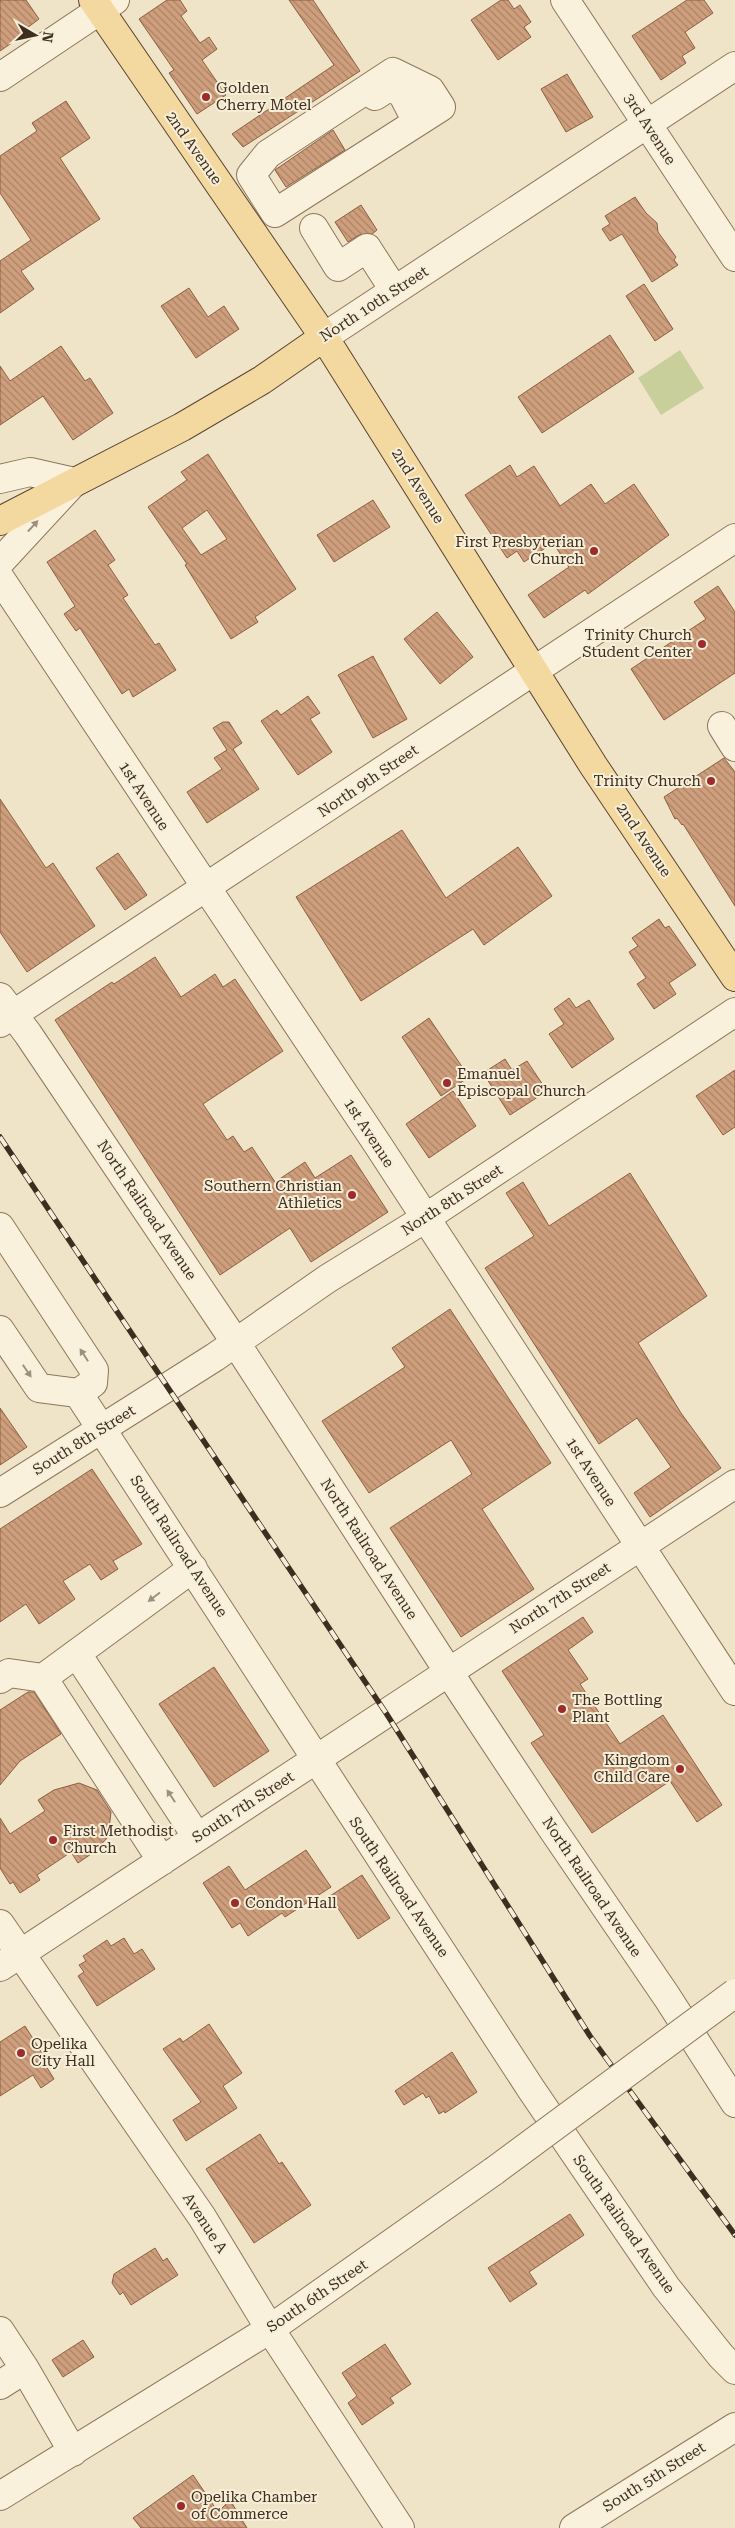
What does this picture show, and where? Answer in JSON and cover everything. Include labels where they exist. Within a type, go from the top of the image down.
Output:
[{"type":"main road","name":"2nd Avenue","points":[[103,3],[224,191],[324,337],[533,670],[735,977]]},
{"type":"main road","name":"North 10th Street","points":[[0,521],[182,426],[262,380],[324,337]]},
{"type":"street","name":"3rd Avenue","points":[[565,0],[735,258]]},
{"type":"street","points":[[0,77],[103,3]]},
{"type":"street","name":"North 10th Street","points":[[324,337],[735,66]]},
{"type":"street","points":[[224,191],[250,174],[268,154],[393,72],[430,90],[441,107],[250,230]]},
{"type":"street","points":[[250,174],[274,213]]},
{"type":"street","points":[[314,228],[338,267],[367,248],[394,290]]},
{"type":"street","points":[[0,479],[30,472],[74,482],[0,562]]},
{"type":"street","name":"North 9th Street","points":[[4,1011],[205,889],[735,538]]},
{"type":"street","name":"1st Avenue","points":[[0,578],[640,1546],[726,1658],[735,1690]]},
{"type":"street","name":"North Railroad Avenue","points":[[4,1011],[236,1343],[551,1827],[668,1997],[735,2103]]},
{"type":"street","name":"North 8th Street","points":[[169,1386],[236,1343],[327,1279],[424,1219],[735,1012]]},
{"type":"street","points":[[0,1227],[94,1370],[93,1382],[78,1393],[38,1388],[0,1330]]},
{"type":"street","name":"South 8th Street","points":[[0,1494],[169,1386]]},
{"type":"street","name":"South Railroad Avenue","points":[[78,1393],[317,1759],[342,1802],[421,1917],[531,2089],[666,2287],[721,2356],[735,2370]]},
{"type":"street","name":"North 7th Street","points":[[386,1713],[450,1673],[735,1484]]},
{"type":"street","points":[[0,1679],[9,1673],[43,1678],[193,1568]]},
{"type":"street","points":[[77,1654],[197,1837]]},
{"type":"street","points":[[43,1678],[162,1860]]},
{"type":"street","name":"South 7th Street","points":[[10,1960],[386,1713]]},
{"type":"street","name":"Avenue A","points":[[0,1924],[10,1960],[202,2217],[270,2329],[400,2528]]},
{"type":"street","name":"South 6th Street","points":[[0,2496],[270,2329],[494,2172],[735,1993]]},
{"type":"street","points":[[0,2332],[25,2369],[73,2452]]},
{"type":"street","points":[[0,2385],[25,2369]]},
{"type":"street","name":"South 5th Street","points":[[574,2528],[735,2426]]},
{"type":"green space","points":[[680,350],[704,388],[661,415],[638,378]]},
{"type":"building","points":[[0,0],[26,0],[39,19],[27,28],[29,31],[0,51]]},
{"type":"building","points":[[167,0],[180,0],[187,11],[181,16],[200,43],[209,37],[217,49],[202,60],[226,95],[197,114],[169,73],[174,70],[139,19]]},
{"type":"building","points":[[289,0],[313,0],[360,71],[243,147],[232,134],[334,65]]},
{"type":"building","points":[[501,0],[508,0],[514,9],[520,5],[531,22],[524,27],[531,37],[498,60],[471,20]]},
{"type":"building","points":[[687,0],[704,0],[713,13],[685,32],[695,48],[682,56],[686,63],[661,80],[632,36]]},
{"type":"building","points":[[567,74],[593,117],[566,132],[541,89]]},
{"type":"building","points":[[66,101],[90,138],[60,158],[100,219],[21,271],[34,289],[0,313],[0,261],[31,240],[0,193],[0,156],[37,131],[32,123]]},
{"type":"building","points":[[333,130],[345,150],[286,187],[275,170]]},
{"type":"building","points":[[635,197],[646,213],[657,223],[658,232],[676,257],[674,260],[678,265],[652,282],[622,234],[610,241],[602,229],[610,224],[605,216]]},
{"type":"building","points":[[361,205],[377,230],[372,234],[359,235],[348,242],[335,222]]},
{"type":"building","points":[[644,284],[673,329],[655,341],[626,296]]},
{"type":"building","points":[[189,288],[208,317],[224,306],[239,329],[196,358],[161,306]]},
{"type":"building","points":[[610,335],[634,372],[542,433],[518,397]]},
{"type":"building","points":[[61,346],[85,381],[90,378],[113,413],[73,440],[43,396],[0,425],[0,366],[10,381]]},
{"type":"building","points":[[208,454],[296,589],[255,617],[258,622],[231,639],[185,565],[187,564],[148,507],[187,480],[181,472]],"holes":[[[207,510],[227,539],[201,555],[182,528]]]},
{"type":"building","points":[[510,465],[517,477],[534,466],[560,506],[591,484],[605,504],[634,484],[669,535],[588,594],[585,590],[544,618],[528,595],[569,567],[553,543],[524,562],[517,551],[507,558],[465,495]]},
{"type":"building","points":[[373,500],[390,527],[334,562],[317,535]]},
{"type":"building","points":[[95,530],[115,560],[108,565],[128,595],[123,598],[155,645],[159,643],[176,670],[133,697],[129,689],[122,694],[80,628],[76,631],[64,614],[75,606],[47,562]]},
{"type":"building","name":"Trinity Church Student Center","points":[[718,586],[735,612],[735,673],[664,720],[631,669],[706,619],[694,602]]},
{"type":"building","points":[[437,612],[473,657],[440,684],[404,639]]},
{"type":"building","points":[[373,656],[407,719],[373,738],[338,675]]},
{"type":"building","points":[[308,696],[320,713],[310,719],[332,752],[298,775],[261,721],[277,710],[281,715]]},
{"type":"building","points":[[223,722],[229,722],[242,743],[233,749],[259,789],[207,823],[187,792],[222,769],[214,758],[227,750],[213,728]]},
{"type":"building","points":[[724,758],[735,772],[735,906],[683,824],[677,818],[675,819],[664,797]]},
{"type":"building","points":[[0,799],[46,868],[53,863],[95,926],[27,972],[0,932]]},
{"type":"building","points":[[402,830],[446,898],[518,847],[552,896],[484,945],[473,929],[361,1001],[296,897]]},
{"type":"building","points":[[118,853],[147,895],[125,910],[96,868]]},
{"type":"building","points":[[659,919],[665,928],[669,926],[696,965],[669,983],[676,994],[654,1009],[637,984],[646,978],[629,952],[638,946],[632,938]]},
{"type":"building","points":[[155,957],[181,997],[215,974],[223,987],[235,979],[283,1051],[203,1104],[227,1140],[233,1136],[244,1152],[252,1147],[275,1182],[305,1162],[315,1178],[351,1155],[388,1212],[311,1262],[290,1228],[220,1275],[55,1020],[112,982],[114,984]]},
{"type":"building","points":[[569,998],[576,1008],[589,1000],[614,1039],[572,1068],[549,1034],[564,1024],[554,1009]]},
{"type":"building","points":[[429,1018],[469,1077],[441,1096],[402,1037]]},
{"type":"building","points":[[505,1059],[512,1070],[527,1061],[547,1091],[510,1115],[483,1073]]},
{"type":"building","points":[[735,1070],[735,1127],[723,1135],[696,1096]]},
{"type":"building","points":[[453,1091],[476,1126],[429,1158],[406,1124]]},
{"type":"building","points":[[630,1173],[707,1296],[638,1343],[681,1413],[721,1468],[650,1517],[634,1493],[671,1467],[637,1418],[599,1444],[485,1268],[534,1236],[506,1193],[523,1182],[549,1226]]},
{"type":"building","points":[[450,1309],[551,1463],[482,1509],[534,1589],[461,1637],[390,1528],[472,1474],[451,1440],[369,1493],[322,1421],[405,1367],[392,1348]]},
{"type":"building","points":[[0,1408],[27,1447],[0,1465]]},
{"type":"building","points":[[92,1469],[142,1544],[113,1561],[118,1569],[101,1580],[90,1564],[63,1581],[75,1599],[39,1624],[26,1604],[0,1622],[0,1529]]},
{"type":"building","name":"The Bottling Plant","points":[[583,1617],[593,1632],[568,1650],[588,1679],[580,1684],[620,1744],[663,1715],[722,1805],[697,1822],[670,1781],[592,1833],[531,1743],[544,1735],[502,1671]]},
{"type":"building","points":[[214,1667],[269,1751],[214,1787],[159,1704]]},
{"type":"building","points":[[28,1692],[34,1692],[61,1734],[20,1761],[0,1785],[0,1710]]},
{"type":"building","name":"First Methodist Church","points":[[79,1783],[97,1790],[111,1812],[108,1837],[94,1852],[78,1863],[71,1852],[37,1875],[40,1880],[20,1893],[13,1882],[10,1884],[0,1868],[0,1818],[10,1834],[45,1811],[38,1800],[54,1790]]},
{"type":"building","points":[[306,1850],[331,1887],[285,1917],[282,1913],[248,1936],[240,1923],[232,1928],[203,1883],[229,1866],[245,1890]]},
{"type":"building","points":[[362,1875],[390,1918],[358,1939],[330,1896]]},
{"type":"building","points":[[124,1938],[134,1954],[142,1949],[155,1969],[97,2006],[78,1976],[84,1972],[79,1965],[86,1961],[83,1956],[107,1940],[111,1946]]},
{"type":"building","points":[[209,2024],[242,2073],[223,2086],[237,2108],[186,2141],[173,2120],[201,2102],[163,2049],[180,2038],[183,2042]]},
{"type":"building","name":"Opelika City Hall","points":[[25,2026],[49,2064],[46,2066],[54,2079],[41,2088],[33,2075],[0,2096],[0,2042]]},
{"type":"building","points":[[452,2052],[477,2092],[445,2113],[444,2111],[439,2114],[429,2096],[426,2098],[423,2093],[404,2105],[395,2091]]},
{"type":"building","points":[[260,2134],[279,2164],[282,2162],[311,2205],[254,2243],[206,2169]]},
{"type":"building","points":[[570,2214],[584,2235],[529,2272],[537,2284],[510,2302],[488,2268]]},
{"type":"building","points":[[155,2248],[163,2261],[167,2258],[178,2275],[131,2305],[123,2292],[120,2295],[112,2283],[114,2274]]},
{"type":"building","points":[[83,2340],[94,2357],[63,2377],[52,2360]]},
{"type":"building","points":[[385,2344],[411,2384],[390,2398],[394,2403],[362,2425],[348,2403],[357,2396],[342,2373]]},
{"type":"building","name":"Opelika Chamber of Commerce","points":[[193,2475],[218,2512],[230,2500],[247,2528],[141,2528],[133,2518]]},
{"type":"railway","points":[[0,1137],[386,1713],[590,2036],[735,2235]]},
{"type":"place","name":"Golden Cherry Motel","points":[[206,97]]},
{"type":"place","name":"First Presbyterian Church","points":[[594,551]]},
{"type":"place","name":"Trinity Church Student Center","points":[[702,644]]},
{"type":"place","name":"Trinity Church","points":[[711,781]]},
{"type":"place","name":"Emanuel Episcopal Church","points":[[447,1083]]},
{"type":"place","name":"Southern Christian Athletics","points":[[352,1195]]},
{"type":"place","name":"The Bottling Plant","points":[[562,1709]]},
{"type":"place","name":"Kingdom Child Care","points":[[680,1769]]},
{"type":"place","name":"First Methodist Church","points":[[53,1840]]},
{"type":"place","name":"Condon Hall","points":[[235,1903]]},
{"type":"place","name":"Opelika City Hall","points":[[21,2053]]},
{"type":"place","name":"Opelika Chamber of Commerce","points":[[181,2506]]}]
